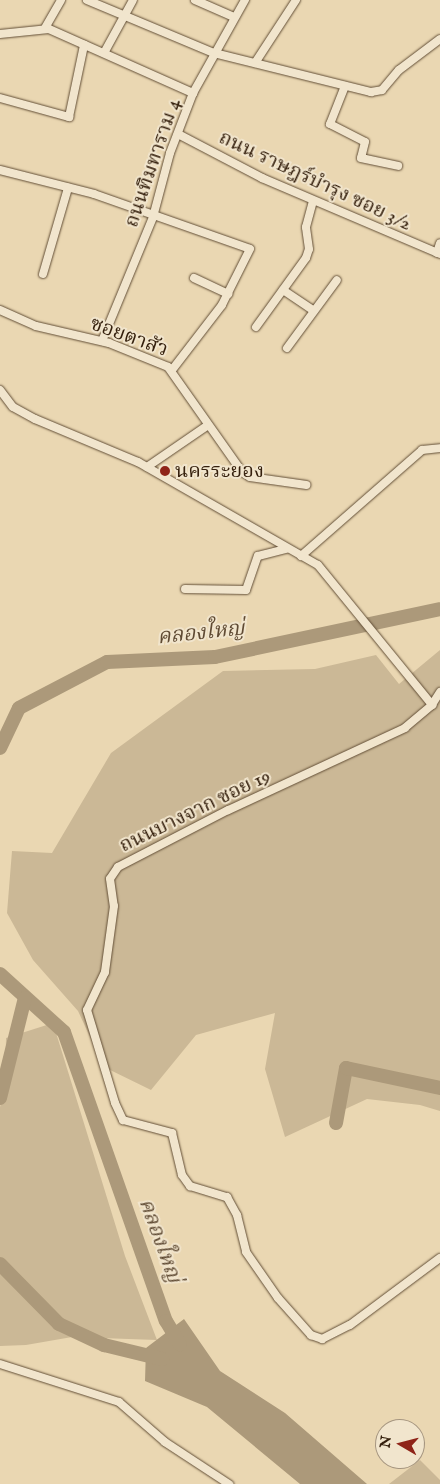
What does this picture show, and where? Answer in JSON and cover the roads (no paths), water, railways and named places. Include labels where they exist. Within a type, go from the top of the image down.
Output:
[{"type":"street","points":[[45,28],[61,0]]},
{"type":"street","points":[[86,0],[214,53],[371,92],[382,90],[399,70],[440,39]]},
{"type":"street","points":[[104,53],[133,0]]},
{"type":"street","points":[[195,0],[234,16]]},
{"type":"street","name":"ถนนทิมทาราม 4","points":[[102,341],[153,217],[178,134],[193,93],[244,0]]},
{"type":"street","points":[[255,63],[296,0]]},
{"type":"street","points":[[0,34],[45,28],[193,93]]},
{"type":"street","points":[[0,98],[69,117],[84,45]]},
{"type":"street","points":[[346,86],[330,124],[365,142],[361,158],[398,166]]},
{"type":"street","name":"ถนน ราษฎร์บำรุง ซอย 3/2","points":[[178,134],[313,201],[439,254]]},
{"type":"street","points":[[0,170],[94,194],[153,217],[250,249],[228,294],[172,370]]},
{"type":"street","points":[[43,274],[68,188]]},
{"type":"street","points":[[256,327],[308,253],[306,231],[313,201]]},
{"type":"street","points":[[439,254],[440,243]]},
{"type":"street","points":[[194,278],[228,294]]},
{"type":"street","points":[[287,348],[337,280]]},
{"type":"street","points":[[283,290],[314,311]]},
{"type":"street","name":"ซอยตาสัว","points":[[0,310],[36,326],[102,341],[172,370],[242,472],[250,477],[306,485]]},
{"type":"street","points":[[2,393],[13,408],[34,419],[147,467],[318,566],[432,705],[440,692]]},
{"type":"street","points":[[147,467],[208,424]]},
{"type":"street","points":[[301,556],[422,450],[440,448]]},
{"type":"street","points":[[185,588],[246,590],[258,556],[286,549]]},
{"type":"street","name":"ถนนบางจาก ซอย 19","points":[[432,705],[405,728],[228,810],[118,867],[110,879],[114,906],[105,972],[87,1010],[115,1103],[123,1120],[172,1133],[182,1175],[190,1186],[227,1197],[237,1215],[246,1252],[278,1298],[311,1335],[322,1339],[350,1324],[440,1258]]},
{"type":"street","points":[[0,1364],[119,1402],[165,1442],[229,1484]]},
{"type":"waterway","name":"คลองใหญ่","points":[[0,748],[19,708],[107,662],[215,657],[440,609]]},
{"type":"waterway","name":"คลองใหญ่","points":[[0,974],[64,1032],[166,1321],[180,1344]]},
{"type":"waterway","points":[[0,1098],[25,998]]},
{"type":"waterway","points":[[336,1123],[346,1068],[440,1088]]},
{"type":"waterway","points":[[0,1264],[59,1324],[104,1345],[162,1359]]},
{"type":"place","name":"นครระยอง","points":[[165,471]]}]
